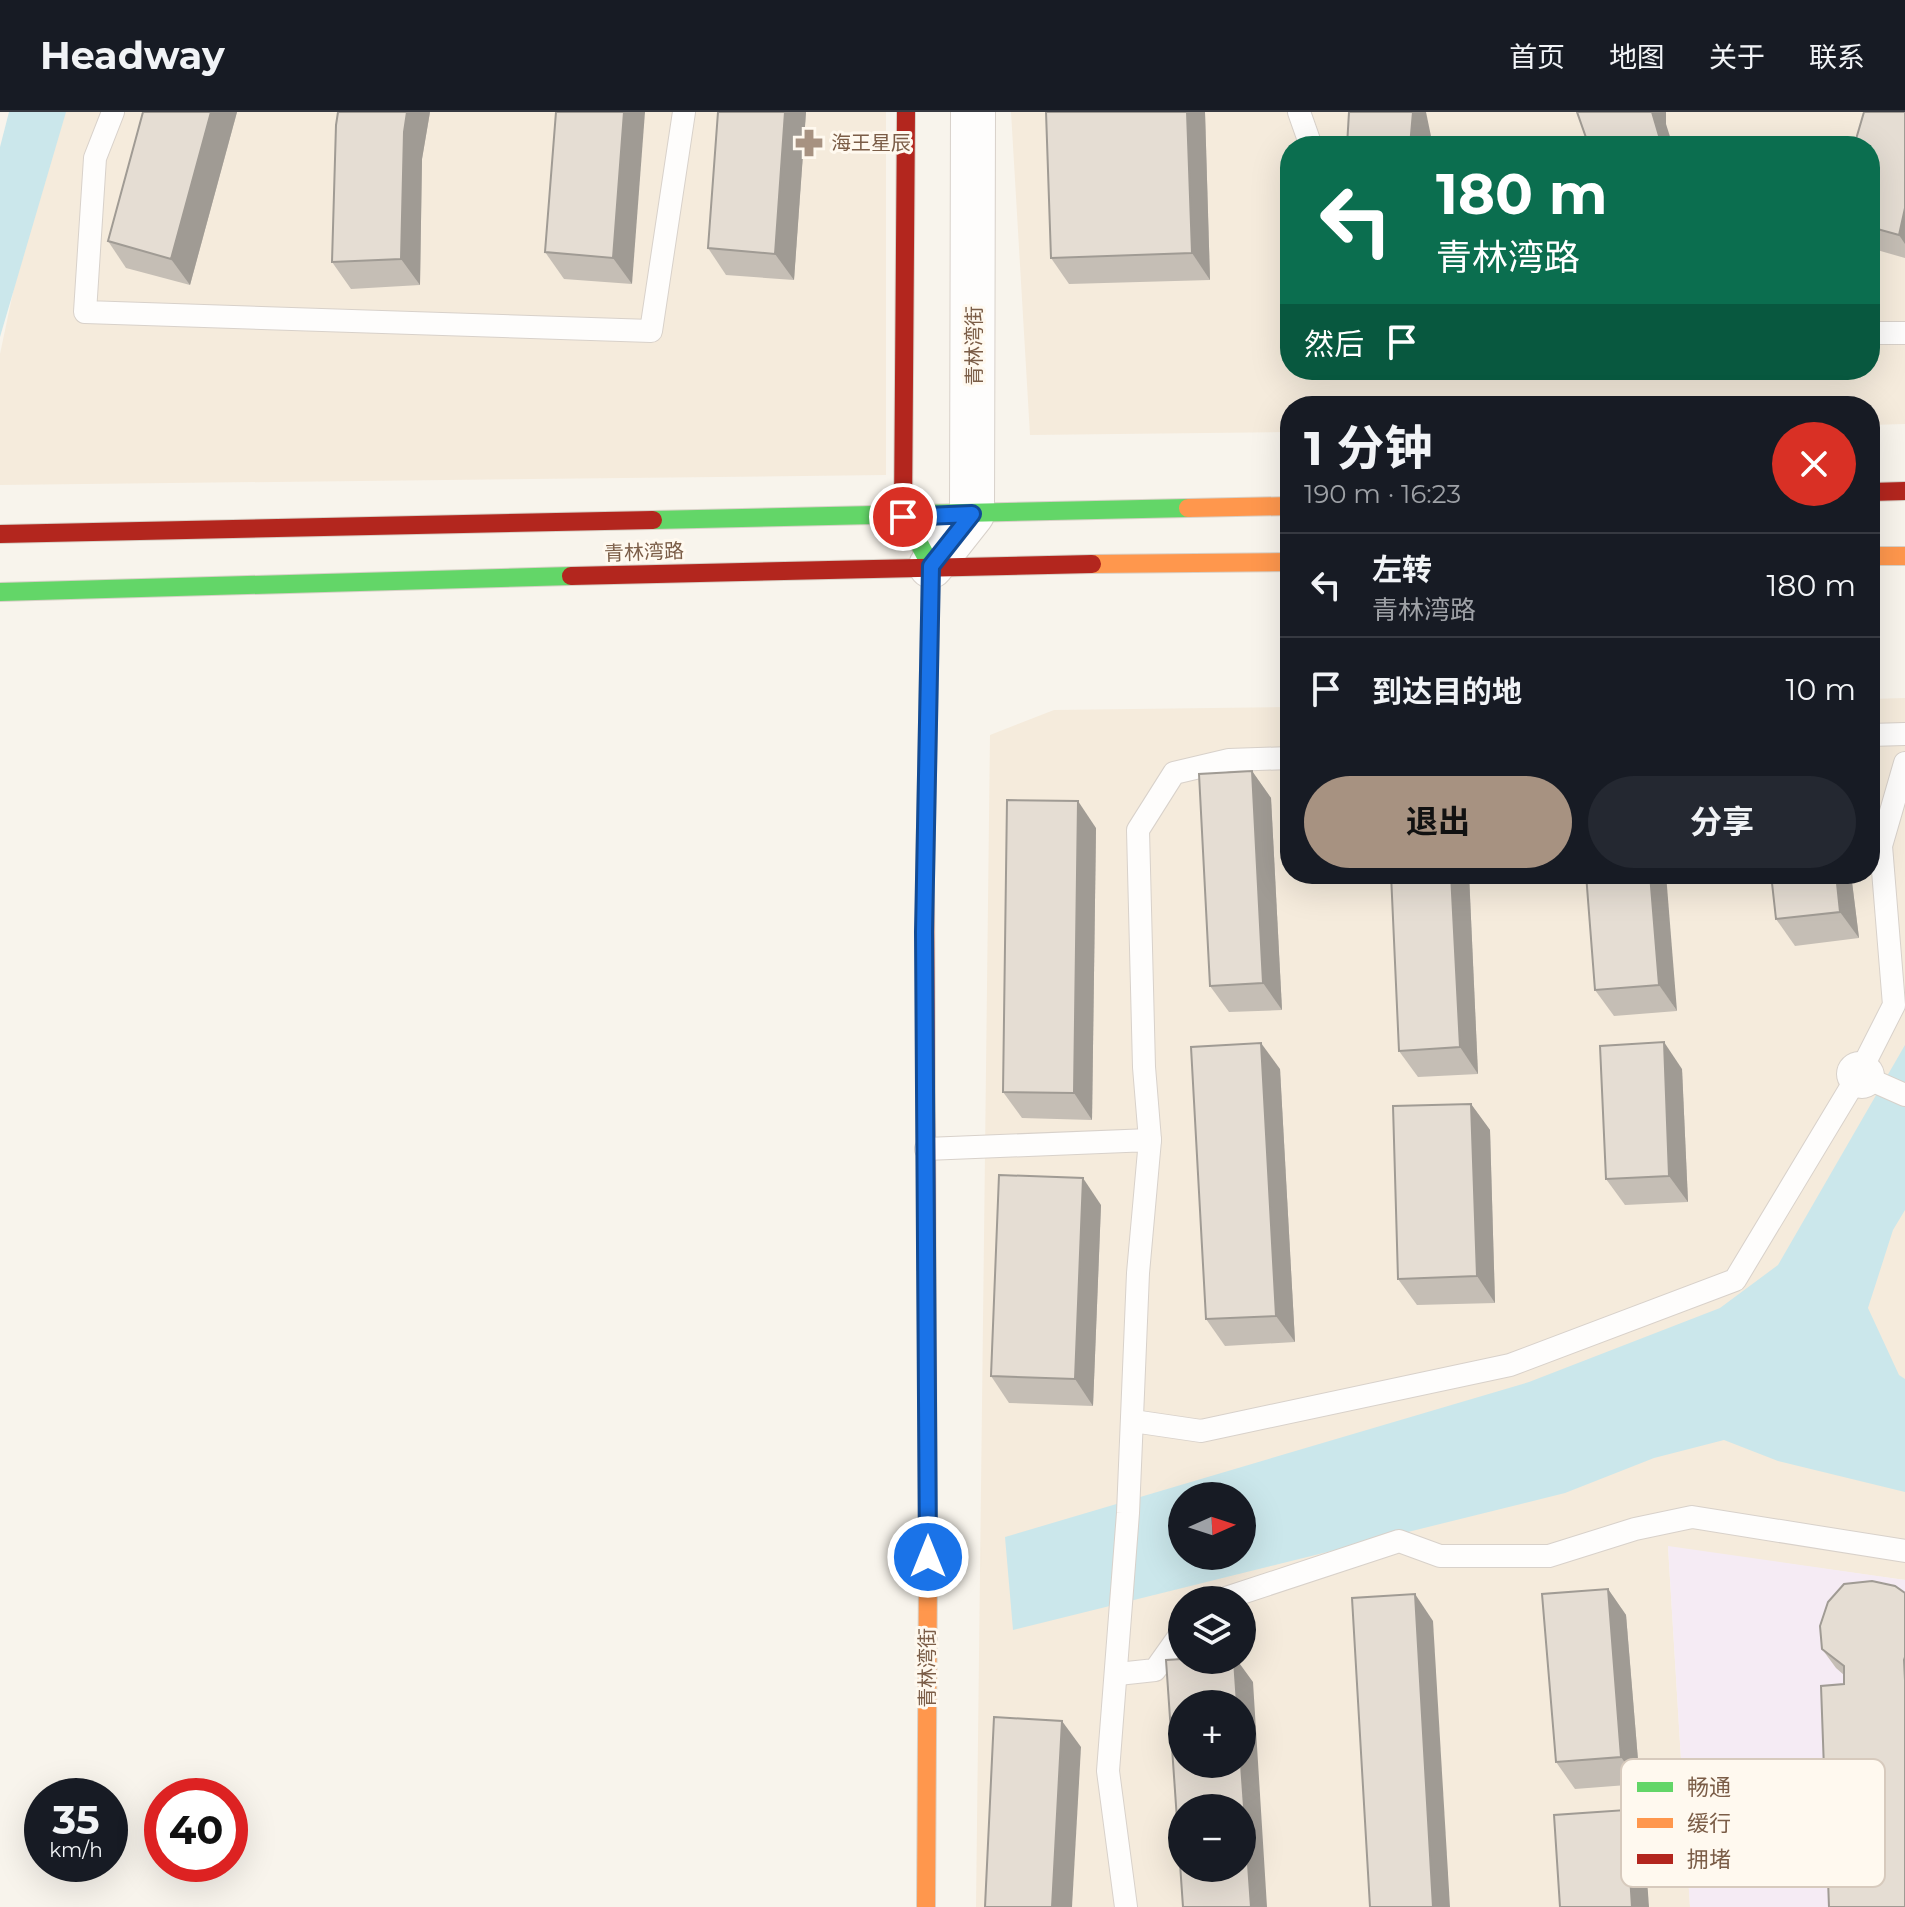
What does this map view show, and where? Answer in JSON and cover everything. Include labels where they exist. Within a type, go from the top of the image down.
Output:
[{"type":"main road","points":[[906,112],[903,517],[931,566]]},
{"type":"main road","points":[[1880,492],[1905,491]]},
{"type":"main road","name":"青林湾路","points":[[0,534],[903,517],[1280,506]]},
{"type":"main road","points":[[1880,556],[1905,556]]},
{"type":"main road","name":"青林湾路","points":[[0,592],[931,566],[1280,562]]},
{"type":"main road","name":"青林湾街","points":[[926,1907],[929,1430],[924,932],[931,566]]},
{"type":"street","name":"青林湾街","points":[[972,514],[973,112]]},
{"type":"street","points":[[931,566],[972,514]]},
{"type":"lane","points":[[113,112],[95,158],[85,312],[651,331],[684,112]]},
{"type":"lane","points":[[1299,112],[1307,136]]},
{"type":"lane","points":[[1880,333],[1905,333]]},
{"type":"lane","points":[[1880,735],[1905,734]]},
{"type":"lane","points":[[1126,1907],[1108,1771],[1121,1634],[1138,1273],[1150,1140],[1144,1067],[1138,830],[1174,773],[1229,760],[1280,758]]},
{"type":"lane","points":[[1133,1421],[1201,1431],[1510,1365],[1735,1280],[1860,1075],[1894,1005],[1881,846],[1905,763]]},
{"type":"lane","points":[[1860,1075],[1905,1095]]},
{"type":"lane","points":[[926,1149],[1150,1140]]},
{"type":"lane","points":[[1256,1588],[1399,1541],[1440,1556],[1549,1556],[1635,1529],[1692,1517],[1905,1551]]},
{"type":"lane","points":[[1118,1674],[1155,1670],[1168,1652]]},
{"type":"shaded area","points":[[51,112],[886,112],[886,475],[0,485],[0,354]]},
{"type":"shaded area","points":[[1011,112],[1905,112],[1905,424],[1880,425],[1880,396],[1280,396],[1280,432],[1030,435]]},
{"type":"shaded area","points":[[1905,698],[1905,1580],[1668,1547],[1681,1759],[1621,1759],[1621,1887],[1689,1887],[1690,1907],[976,1907],[990,735],[1054,710],[1280,707],[1280,884],[1880,884],[1880,699]]},
{"type":"shaded area","points":[[1668,1546],[1905,1580],[1905,1907],[1690,1907],[1689,1887],[1885,1887],[1885,1759],[1681,1759]]},
{"type":"water","points":[[9,112],[66,112],[0,337],[0,147]]},
{"type":"water","points":[[1905,1045],[1905,1210],[1893,1230],[1868,1308],[1899,1375],[1905,1379],[1905,1492],[1778,1461],[1724,1440],[1654,1458],[1565,1493],[1256,1570],[1256,1482],[1191,1482],[1529,1382],[1720,1308],[1778,1265]]},
{"type":"water","points":[[1168,1489],[1168,1570],[1255,1570],[1190,1586],[1168,1586],[1168,1592],[1013,1630],[1005,1537]]},
{"type":"building","points":[[143,112],[211,112],[171,259],[108,241]]},
{"type":"building","points":[[338,112],[407,112],[401,259],[332,262]]},
{"type":"building","points":[[556,112],[624,112],[613,258],[545,252]]},
{"type":"building","points":[[718,112],[785,112],[775,254],[708,248]]},
{"type":"building","points":[[1046,112],[1187,112],[1192,253],[1051,258]]},
{"type":"building","points":[[1349,112],[1413,112],[1411,136],[1348,136]]},
{"type":"building","points":[[1577,112],[1652,112],[1659,136],[1585,136]]},
{"type":"building","points":[[1864,112],[1905,112],[1905,208],[1899,235],[1880,230],[1880,136],[1857,136]]},
{"type":"building","points":[[1252,771],[1263,983],[1210,986],[1199,774]]},
{"type":"building","points":[[1007,800],[1078,801],[1074,1093],[1003,1092]]},
{"type":"building","points":[[1391,884],[1452,884],[1460,1047],[1399,1051]]},
{"type":"building","points":[[1587,884],[1651,884],[1659,985],[1595,990]]},
{"type":"building","points":[[1772,884],[1837,884],[1840,912],[1776,919]]},
{"type":"building","points":[[1664,1042],[1669,1176],[1606,1179],[1600,1046]]},
{"type":"building","points":[[1261,1043],[1276,1316],[1206,1319],[1191,1047]]},
{"type":"building","points":[[1471,1104],[1477,1276],[1398,1279],[1393,1106]]},
{"type":"building","points":[[999,1175],[1083,1178],[1075,1379],[991,1376]]},
{"type":"building","points":[[1872,1581],[1895,1586],[1905,1593],[1905,1907],[1829,1907],[1828,1887],[1885,1887],[1885,1759],[1824,1759],[1821,1686],[1844,1684],[1844,1666],[1822,1649],[1820,1626],[1828,1602],[1844,1584]]},
{"type":"building","points":[[1608,1589],[1621,1757],[1556,1762],[1542,1594]]},
{"type":"building","points":[[1415,1594],[1433,1907],[1370,1907],[1352,1598]]},
{"type":"building","points":[[1166,1660],[1168,1674],[1235,1674],[1236,1690],[1168,1690]]},
{"type":"building","points":[[994,1717],[1062,1721],[1052,1907],[985,1907]]},
{"type":"building","points":[[1174,1778],[1242,1778],[1243,1794],[1175,1794]]},
{"type":"building","points":[[1621,1810],[1621,1887],[1631,1887],[1632,1907],[1560,1907],[1554,1815]]},
{"type":"building","points":[[1181,1882],[1249,1882],[1251,1907],[1183,1907]]},
{"type":"traffic: fast","points":[[653,520],[1188,508]]},
{"type":"traffic: fast","points":[[903,513],[931,566],[925,879]]},
{"type":"traffic: fast","points":[[0,592],[571,576]]},
{"type":"traffic: slow","points":[[1188,508],[1280,506]]},
{"type":"traffic: slow","points":[[1880,556],[1905,556]]},
{"type":"traffic: slow","points":[[1092,564],[1280,562]]},
{"type":"traffic: slow","points":[[926,1907],[928,1567]]},
{"type":"traffic: jam","points":[[903,513],[906,112]]},
{"type":"traffic: jam","points":[[1880,492],[1905,491]]},
{"type":"traffic: jam","points":[[0,534],[653,520]]},
{"type":"traffic: jam","points":[[571,576],[1092,564]]},
{"type":"traffic: jam","points":[[925,879],[928,1567]]},
{"type":"place","name":"海王星辰","points":[[809,143]]},
{"type":"route","points":[[903,517],[972,514],[931,566],[924,932],[928,1557]]}]
